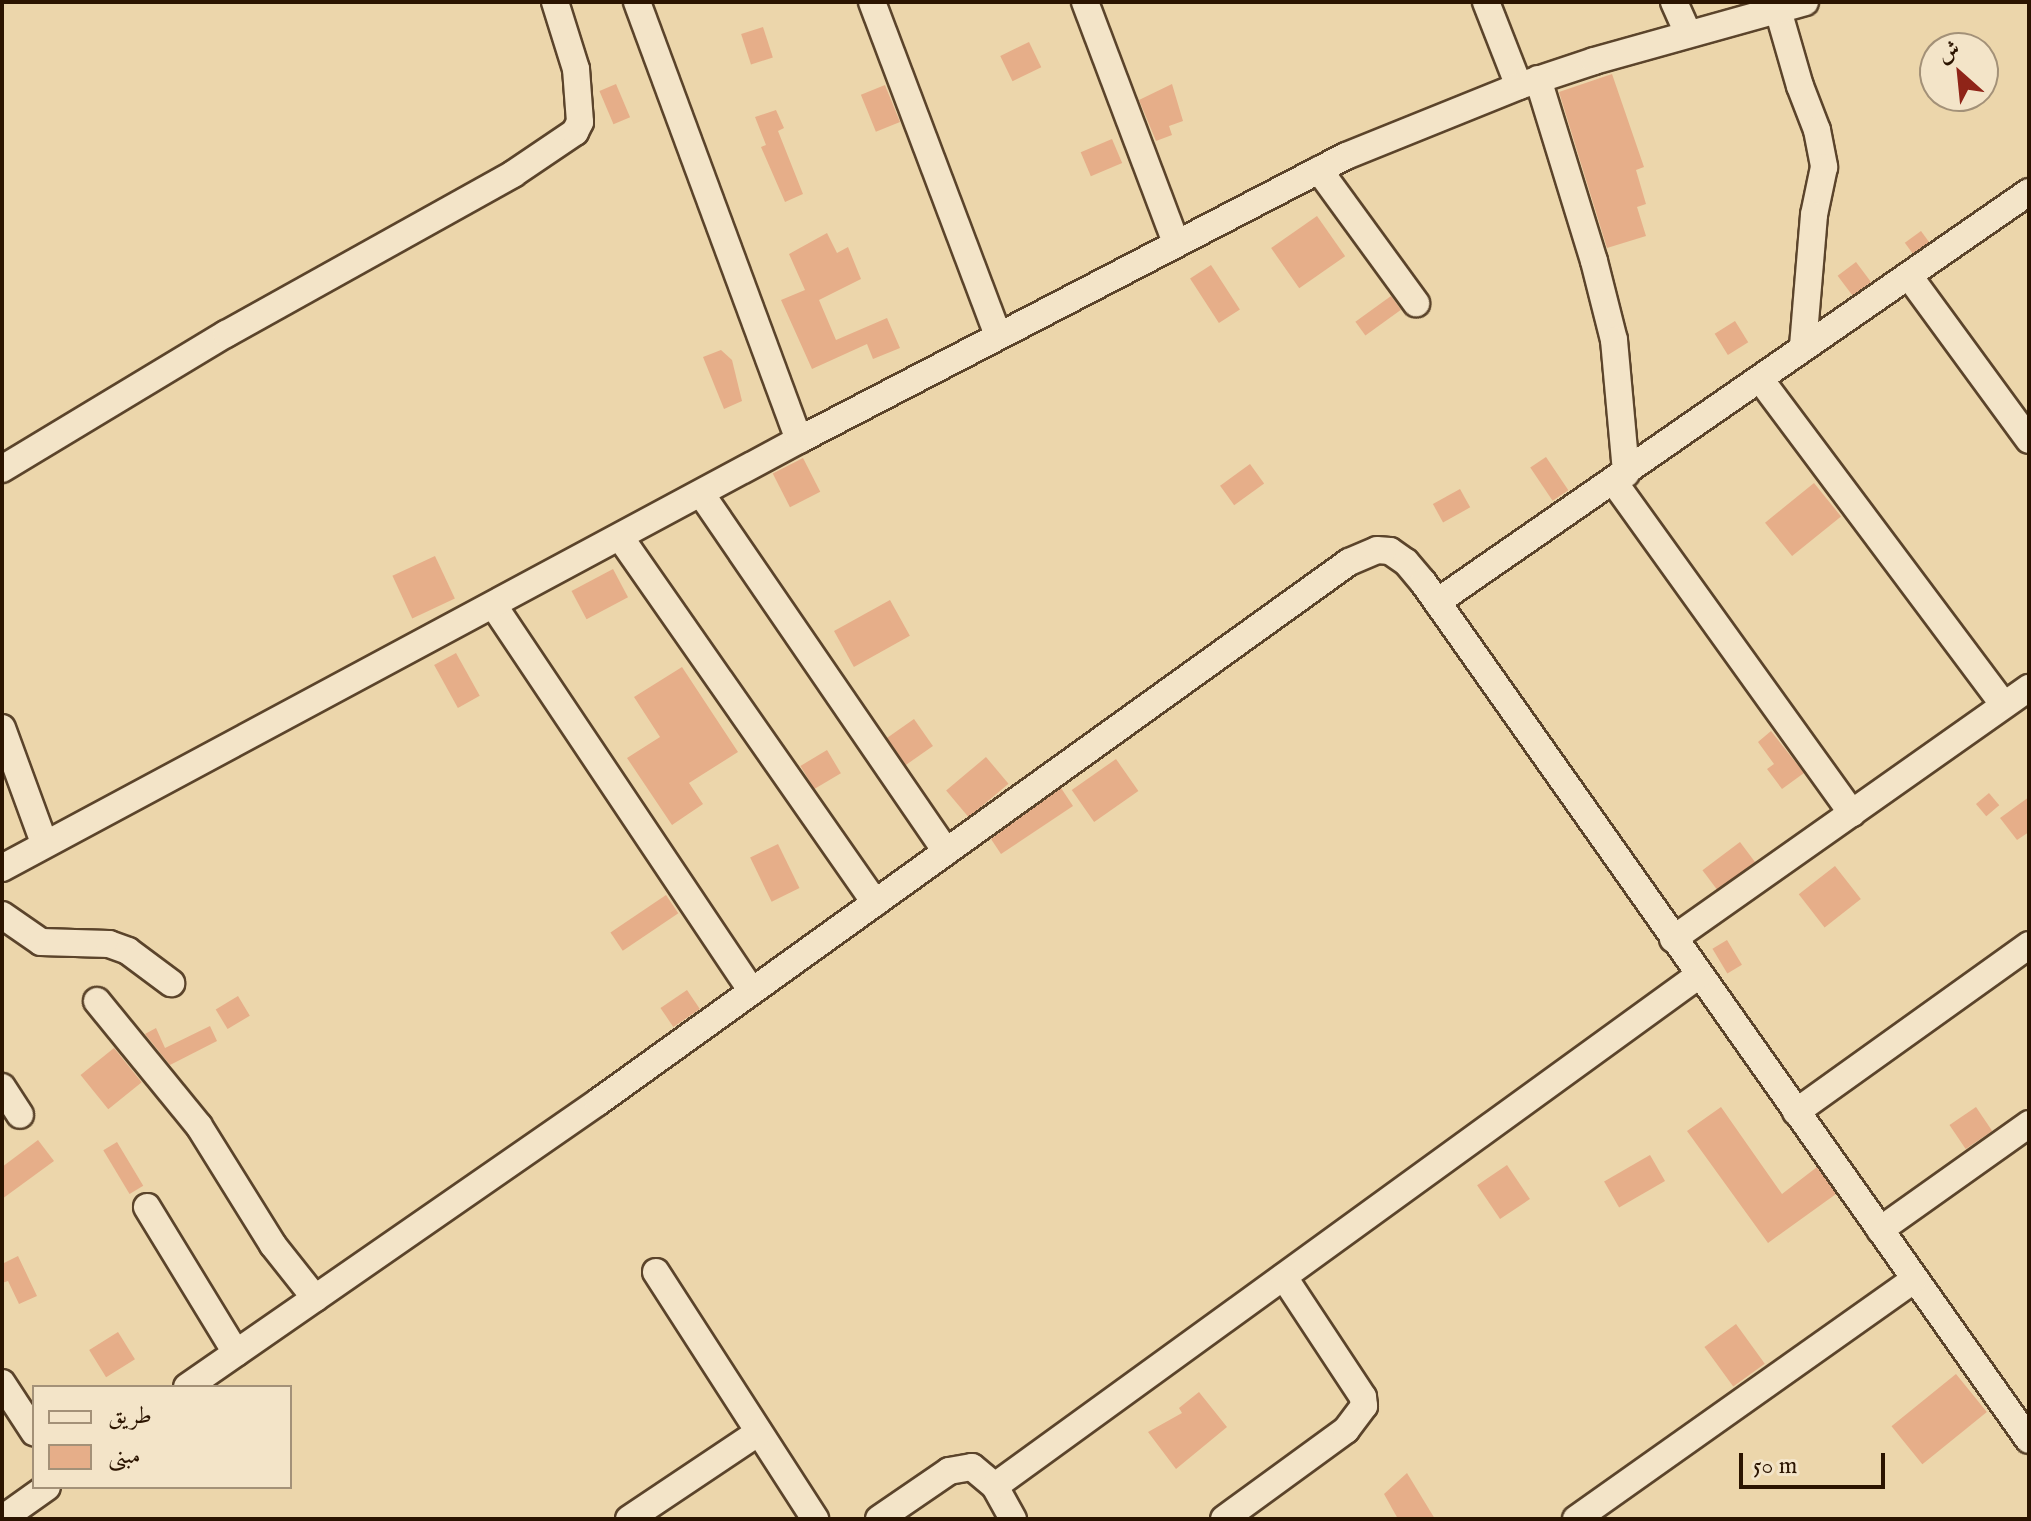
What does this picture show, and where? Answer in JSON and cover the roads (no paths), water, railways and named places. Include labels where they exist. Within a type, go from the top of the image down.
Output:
[{"type":"street","points":[[2,469],[226,334],[513,174],[575,132],[580,122],[576,69],[555,2]]},
{"type":"street","points":[[637,2],[799,440]]},
{"type":"street","points":[[872,2],[998,335]]},
{"type":"street","points":[[1085,2],[1176,243]]},
{"type":"street","points":[[1486,2],[1528,82],[1584,228],[1614,340],[1620,477],[1852,813]]},
{"type":"street","points":[[1674,2],[1688,33]]},
{"type":"street","points":[[2,868],[702,495],[799,440],[1319,170],[1528,82],[1688,33],[1805,2]]},
{"type":"street","points":[[1778,10],[1800,86],[1817,130],[1824,167],[1814,215],[1803,346]]},
{"type":"street","points":[[1319,170],[1416,303]]},
{"type":"street","points":[[1437,602],[2029,192]]},
{"type":"street","points":[[1909,276],[2029,440]]},
{"type":"street","points":[[1760,379],[2004,705]]},
{"type":"street","points":[[702,495],[946,852]]},
{"type":"street","points":[[620,537],[875,903]]},
{"type":"street","points":[[190,1385],[752,991],[1362,553],[1390,551],[1406,562],[1437,602],[2029,1440]]},
{"type":"street","points":[[494,606],[752,991]]},
{"type":"street","points":[[1673,939],[2029,688]]},
{"type":"street","points":[[2,728],[44,843]]},
{"type":"street","points":[[2,915],[41,942],[109,944],[128,951],[171,983]]},
{"type":"street","points":[[1796,1112],[2029,945]]},
{"type":"street","points":[[995,1486],[1699,975]]},
{"type":"street","points":[[97,1001],[199,1126],[273,1245],[315,1298]]},
{"type":"street","points":[[2,1087],[20,1115]]},
{"type":"street","points":[[1880,1230],[2029,1124]]},
{"type":"street","points":[[147,1207],[236,1353]]},
{"type":"street","points":[[656,1272],[815,1519]]},
{"type":"street","points":[[1224,1519],[1346,1430],[1364,1406],[1363,1397],[1284,1277]]},
{"type":"street","points":[[1576,1519],[1914,1280]]},
{"type":"street","points":[[2,1383],[32,1429]]},
{"type":"street","points":[[629,1519],[759,1432]]},
{"type":"street","points":[[879,1519],[949,1471],[972,1467],[995,1486],[1013,1519]]},
{"type":"street","points":[[2,1519],[44,1489]]}]
